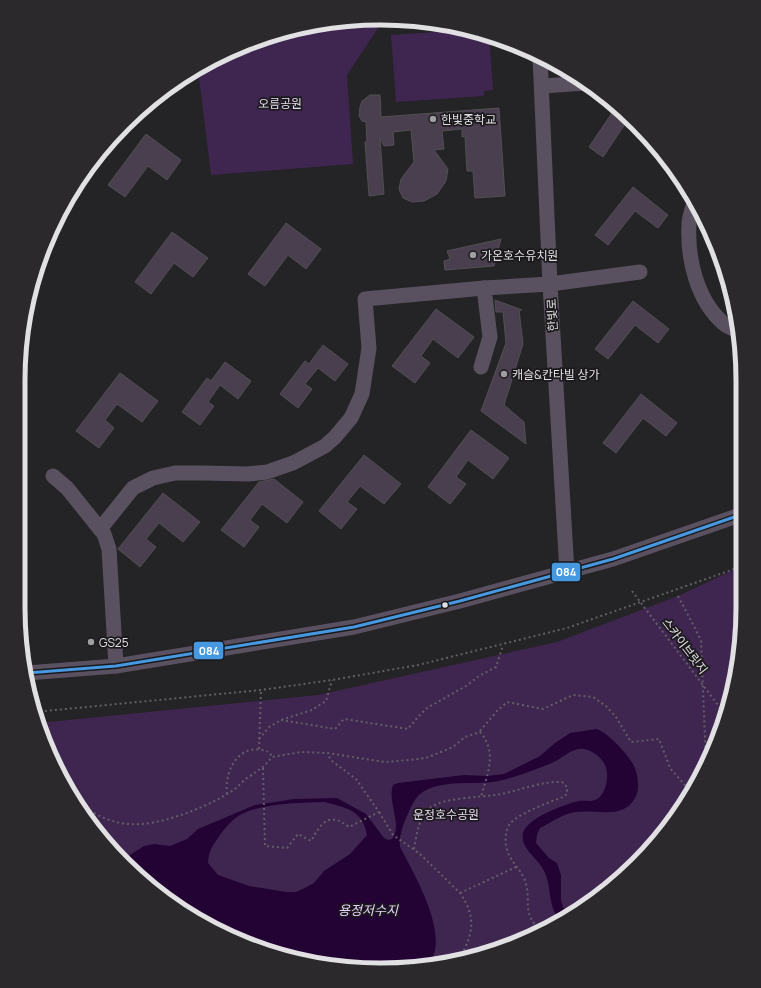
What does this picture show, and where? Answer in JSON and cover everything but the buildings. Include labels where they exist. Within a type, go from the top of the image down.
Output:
[{"type":"street","name":"한빛로","points":[[540,63],[550,284],[567,572]]},
{"type":"street","points":[[542,86],[576,84]]},
{"type":"street","points":[[692,210],[689,223],[689,248],[695,277],[707,305],[724,324],[732,328]]},
{"type":"street","points":[[100,529],[133,488],[154,478],[175,473],[248,474],[267,472],[293,463],[325,446],[335,437],[351,418],[362,394],[369,348],[365,300],[484,288],[550,284],[640,272]]},
{"type":"street","points":[[435,282],[484,288]]},
{"type":"street","points":[[481,367],[490,337],[484,288]]},
{"type":"street","points":[[53,476],[67,488],[104,534],[114,543],[116,666]]},
{"type":"street","points":[[31,673],[116,666],[354,627],[460,601],[613,559],[736,516]]},
{"type":"path","points":[[41,711],[261,690],[332,680],[418,665],[567,628],[736,567]]},
{"type":"path","name":"스카이브릿지","points":[[632,590],[721,709]]},
{"type":"path","points":[[678,596],[696,630],[700,641],[705,751]]},
{"type":"path","points":[[281,720],[335,729],[344,718],[408,729],[427,708],[496,667],[503,645]]},
{"type":"path","points":[[259,739],[269,727],[281,720],[312,710],[326,701],[332,680]]},
{"type":"path","points":[[260,750],[261,690]]},
{"type":"path","points":[[89,811],[115,821],[129,824],[144,823],[184,814],[227,794],[248,777],[263,768],[272,757],[301,752],[327,753],[385,762],[426,758],[453,747],[465,737],[480,732],[497,711],[507,702],[543,709],[573,695],[593,697],[606,706],[616,717],[630,742],[659,739],[670,768],[687,787]]},
{"type":"path","points":[[480,732],[485,738],[489,747],[488,775],[481,797]]},
{"type":"path","points":[[227,794],[226,786],[231,767],[235,759],[242,752],[250,750],[267,751],[272,757]]},
{"type":"path","points":[[327,753],[332,761],[356,780],[379,812],[393,835],[414,849],[460,893],[467,907],[472,926],[464,953]]},
{"type":"path","points":[[263,768],[265,846],[286,848],[298,834],[311,841],[320,826],[328,820],[336,819],[349,827],[379,812]]},
{"type":"path","points":[[414,849],[417,829],[421,819],[434,806],[448,801],[481,797],[553,782],[562,782],[567,788],[568,794],[522,815],[509,825],[506,833],[508,854],[526,884],[528,914],[532,922],[537,927]]},
{"type":"path","points":[[460,893],[516,867]]},
{"type":"green space","name":"오름공원","points":[[380,25],[347,75],[353,164],[211,175],[199,76],[244,52],[288,37],[334,28]]},
{"type":"green space","points":[[446,31],[489,42],[493,90],[484,91],[484,96],[396,102],[391,35]]},
{"type":"green space","name":"운정호수공원","points":[[736,569],[736,608],[733,654],[724,700],[709,744],[676,805],[663,824],[632,859],[597,890],[578,903],[517,936],[473,951],[450,956],[427,960],[380,963],[334,960],[288,951],[266,944],[244,936],[203,915],[164,890],[146,875],[113,842],[98,824],[85,805],[62,765],[44,722],[318,695],[557,642],[678,596]]},
{"type":"water","name":"용정저수지","points":[[597,729],[602,732],[613,740],[624,752],[635,768],[638,783],[637,795],[630,805],[624,809],[609,812],[584,811],[572,813],[562,816],[540,828],[536,843],[549,858],[557,863],[561,875],[561,900],[566,910],[556,916],[545,873],[526,848],[523,833],[531,822],[547,812],[573,803],[593,801],[599,798],[604,790],[607,779],[606,769],[602,760],[590,751],[580,749],[567,754],[552,763],[503,780],[482,783],[449,784],[429,789],[420,794],[408,814],[400,839],[400,847],[414,873],[428,905],[433,922],[436,938],[435,952],[431,959],[380,963],[334,960],[288,951],[266,944],[223,926],[183,903],[164,890],[127,857],[144,846],[154,844],[170,846],[187,839],[198,829],[255,805],[294,799],[337,798],[366,814],[384,838],[388,840],[392,839],[396,827],[392,799],[393,785],[398,783],[464,775],[487,776],[504,774],[540,756],[570,733]],"holes":[[[324,802],[352,811],[361,820],[365,826],[367,835],[350,854],[324,871],[314,883],[296,892],[286,892],[249,886],[218,875],[208,863],[211,850],[225,828],[239,816],[251,810],[282,804]]]},
{"type":"transit line","name":"084","points":[[31,673],[116,666],[354,627],[460,601],[613,559],[736,516]]},
{"type":"place","name":"한빛중학교","points":[[433,119]]},
{"type":"place","name":"가온호수유치원","points":[[473,255]]},
{"type":"place","name":"캐슬&칸타빌 상가","points":[[504,374]]},
{"type":"place","name":"GS25","points":[[91,642]]}]
